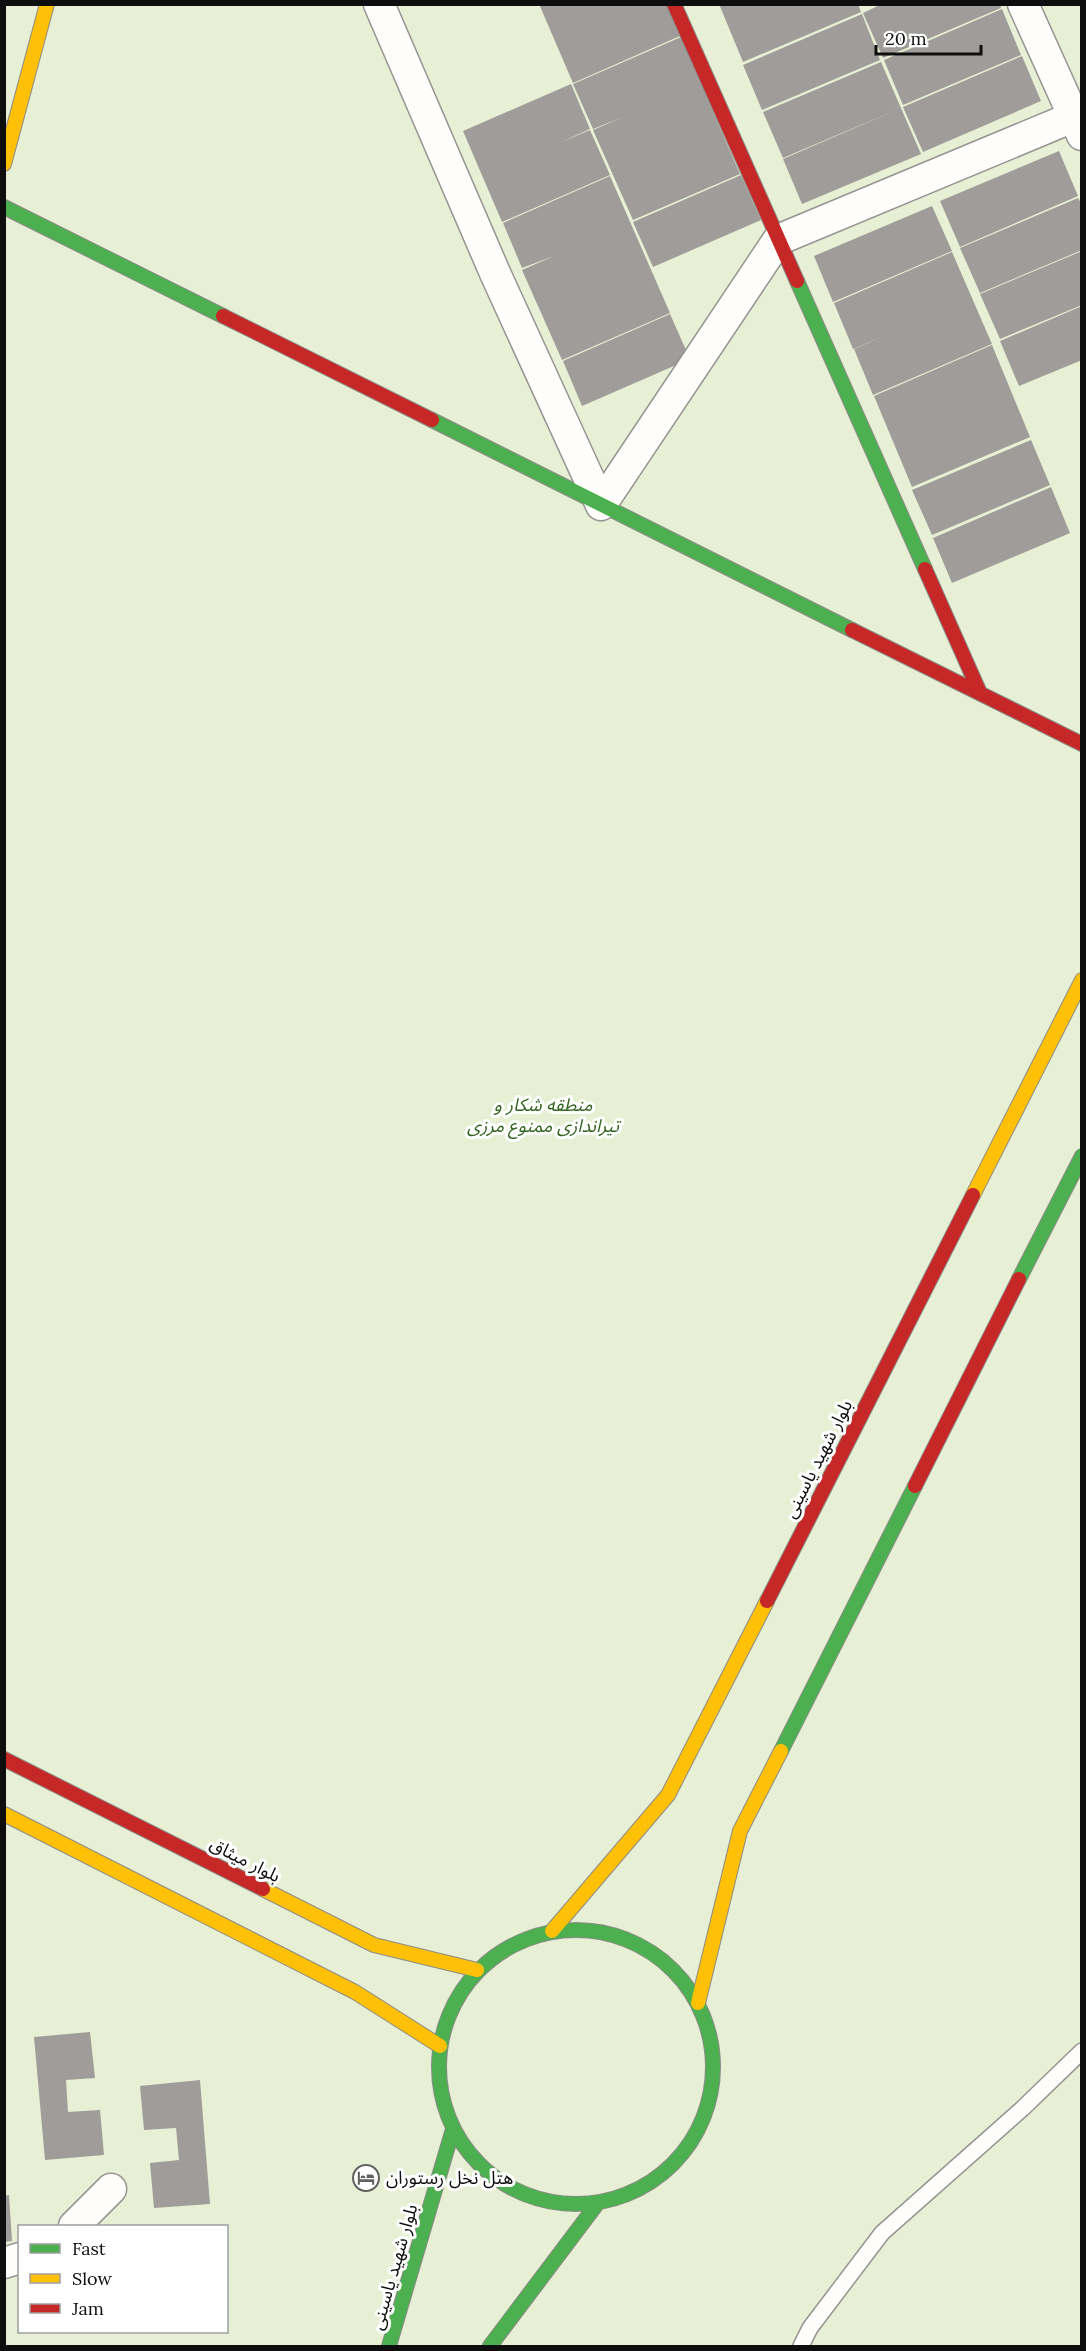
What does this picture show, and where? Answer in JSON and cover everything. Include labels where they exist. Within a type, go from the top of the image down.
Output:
[{"type":"main road","points":[[4,164],[47,4]]},
{"type":"main road","points":[[674,4],[980,693]]},
{"type":"main road","points":[[4,207],[1082,744]]},
{"type":"main road","name":"بلوار شهید یاسینی","points":[[552,1931],[668,1795],[1082,980]]},
{"type":"main road","points":[[698,2003],[740,1831],[1082,1156]]},
{"type":"main road","name":"بلوار میثاق","points":[[4,1759],[374,1945],[477,1970]]},
{"type":"main road","points":[[6,1815],[355,1992],[440,2046]]},
{"type":"main road","points":[[595,1930],[636,1943],[672,1968],[698,2003],[711,2044],[712,2088],[699,2130],[674,2165],[639,2191],[597,2204],[554,2204],[513,2190],[478,2165],[453,2129],[440,2089],[440,2046],[452,2005],[477,1970],[511,1945],[552,1931],[595,1930]]},
{"type":"main road","name":"بلوار شهید یاسینی","points":[[389,2346],[453,2129]]},
{"type":"main road","points":[[490,2346],[597,2204]]},
{"type":"street","points":[[379,4],[495,273],[602,505]]},
{"type":"street","points":[[602,505],[778,240],[1077,126],[1023,4]]},
{"type":"street","points":[[75,2225],[111,2189]]},
{"type":"lane","points":[[801,2346],[810,2328],[882,2233],[1023,2108],[1082,2051]]},
{"type":"green space","name":"منطقه شکار و تیراندازی ممنوع مرزی","points":[[5,5],[1081,5],[1081,2346],[5,2346]]},
{"type":"building","points":[[539,4],[666,4],[680,36],[573,83]]},
{"type":"building","points":[[719,4],[858,4],[861,12],[743,62]]},
{"type":"building","points":[[882,4],[1000,4],[1001,8],[883,58],[863,13]]},
{"type":"building","points":[[1002,9],[1021,55],[903,105],[884,60]]},
{"type":"building","points":[[862,14],[880,60],[762,110],[743,65]]},
{"type":"building","points":[[681,37],[740,174],[633,220],[593,130],[623,117],[593,129],[573,84]]},
{"type":"building","points":[[1022,56],[1041,101],[923,152],[903,107]]},
{"type":"building","points":[[881,62],[901,108],[783,158],[763,112]]},
{"type":"building","points":[[571,84],[590,129],[559,143],[590,130],[610,175],[502,222],[463,131]]},
{"type":"building","points":[[901,108],[921,154],[802,204],[783,159]]},
{"type":"building","points":[[1059,151],[1078,196],[960,247],[940,201]]},
{"type":"building","points":[[741,175],[761,220],[653,267],[633,222]]},
{"type":"building","points":[[610,176],[670,313],[562,360],[522,270],[554,256],[522,268],[503,223]]},
{"type":"building","points":[[1078,198],[1082,205],[1082,250],[980,293],[960,248]]},
{"type":"building","points":[[932,206],[952,251],[833,302],[814,256]]},
{"type":"building","points":[[1082,251],[1082,305],[1000,339],[980,294]]},
{"type":"building","points":[[952,252],[992,344],[873,395],[854,349],[886,335],[853,349],[834,303]]},
{"type":"building","points":[[1082,306],[1082,360],[1019,386],[1000,341]]},
{"type":"building","points":[[670,314],[690,359],[582,406],[563,361]]},
{"type":"building","points":[[992,345],[1030,437],[912,487],[874,396]]},
{"type":"building","points":[[1031,440],[1050,485],[932,535],[912,490]]},
{"type":"building","points":[[1051,487],[1070,533],[952,583],[933,538]]},
{"type":"building","points":[[90,2032],[95,2078],[66,2080],[68,2112],[100,2110],[104,2155],[45,2160],[34,2037]]},
{"type":"building","points":[[200,2080],[210,2204],[154,2208],[150,2163],[179,2160],[176,2128],[144,2130],[140,2086]]},
{"type":"building","points":[[9,2195],[12,2241],[4,2242],[4,2196]]},
{"type":"traffic: fast","points":[[4,207],[223,316]]},
{"type":"traffic: fast","points":[[797,281],[925,569]]},
{"type":"traffic: fast","points":[[432,420],[852,630]]},
{"type":"traffic: fast","points":[[1019,1279],[1082,1156]]},
{"type":"traffic: fast","points":[[781,1751],[915,1486]]},
{"type":"traffic: fast","points":[[576,1930],[603,1933],[628,1940],[652,1953],[673,1970],[690,1991],[703,2015],[710,2040],[713,2067],[710,2094],[703,2119],[690,2143],[673,2164],[652,2181],[628,2194],[603,2201],[576,2204],[549,2201],[524,2194],[500,2181],[479,2164],[462,2143],[449,2119],[442,2094],[439,2067],[442,2040],[449,2015],[462,1991],[479,1970],[500,1953],[524,1940],[549,1933],[576,1930]]},
{"type":"traffic: fast","points":[[389,2346],[453,2129]]},
{"type":"traffic: fast","points":[[490,2346],[597,2204]]},
{"type":"traffic: slow","points":[[4,164],[47,4]]},
{"type":"traffic: slow","points":[[973,1195],[1082,980]]},
{"type":"traffic: slow","points":[[552,1931],[668,1795],[767,1601]]},
{"type":"traffic: slow","points":[[698,2003],[740,1831],[781,1751]]},
{"type":"traffic: slow","points":[[4,1814],[355,1992],[440,2046]]},
{"type":"traffic: slow","points":[[263,1889],[374,1945],[477,1970]]},
{"type":"traffic: jam","points":[[674,4],[797,281]]},
{"type":"traffic: jam","points":[[223,316],[432,420]]},
{"type":"traffic: jam","points":[[925,569],[980,693]]},
{"type":"traffic: jam","points":[[852,630],[1082,744]]},
{"type":"traffic: jam","points":[[767,1601],[973,1195]]},
{"type":"traffic: jam","points":[[915,1486],[1019,1279]]},
{"type":"traffic: jam","points":[[4,1759],[263,1889]]},
{"type":"place","name":"هتل نخل رستوران","points":[[366,2178]]}]
